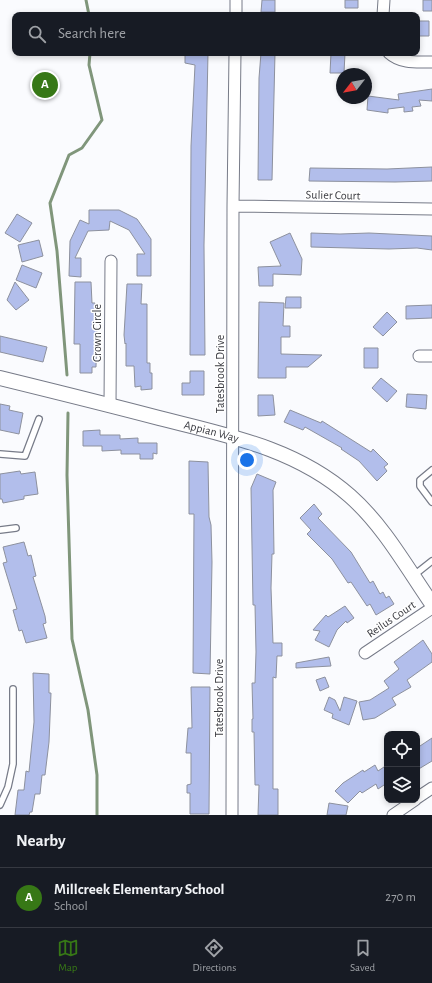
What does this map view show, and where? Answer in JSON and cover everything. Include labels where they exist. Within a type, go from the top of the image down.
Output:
[{"type":"street","points":[[236,0],[236,12]]},
{"type":"street","points":[[383,12],[384,0]]},
{"type":"street","name":"Tatesbrook Drive","points":[[232,815],[232,436],[235,56]]},
{"type":"street","points":[[392,56],[404,61],[432,62]]},
{"type":"street","name":"Sulier Court","points":[[233,206],[432,209]]},
{"type":"street","name":"Crown Circle","points":[[110,405],[111,261]]},
{"type":"street","points":[[419,356],[432,356]]},
{"type":"street","name":"Appian Way","points":[[0,378],[232,436],[275,450],[299,461],[335,484],[366,513],[383,532],[432,604]]},
{"type":"street","name":"Reilus Court","points":[[365,653],[432,608]]},
{"type":"street","points":[[420,796],[432,788]]},
{"type":"street","points":[[393,815],[410,803]]},
{"type":"lane","points":[[0,454],[25,456],[40,419]]},
{"type":"lane","points":[[432,470],[420,480],[420,486],[432,502]]},
{"type":"lane","points":[[0,530],[16,528]]},
{"type":"lane","points":[[413,576],[432,561]]},
{"type":"lane","points":[[0,805],[8,787],[13,764],[13,689]]},
{"type":"building","points":[[262,0],[275,0],[275,12],[261,12]]},
{"type":"building","points":[[345,0],[358,0],[358,8],[345,8]]},
{"type":"building","points":[[423,0],[432,0],[432,11],[423,11]]},
{"type":"building","points":[[420,21],[429,21],[429,36],[420,36]]},
{"type":"building","points":[[185,56],[208,56],[204,245],[205,355],[190,355],[191,146],[195,65],[185,63]]},
{"type":"building","points":[[261,56],[275,56],[272,180],[258,180],[259,78]]},
{"type":"building","points":[[331,56],[345,56],[344,68],[336,68],[336,73],[330,73]]},
{"type":"building","points":[[432,89],[432,101],[419,100],[421,106],[412,107],[413,111],[404,112],[404,107],[388,109],[388,113],[367,110],[367,104],[372,104],[372,97],[399,100],[398,94]]},
{"type":"building","points":[[432,167],[432,181],[309,181],[310,168],[387,169]]},
{"type":"building","points":[[89,210],[119,210],[137,219],[151,239],[151,276],[137,276],[137,254],[145,254],[129,230],[110,221],[109,230],[88,231],[75,258],[81,258],[81,277],[69,276],[70,241],[80,220],[89,224]]},
{"type":"building","points":[[17,214],[32,223],[20,242],[5,233]]},
{"type":"building","points":[[290,233],[302,259],[301,275],[273,274],[273,286],[259,286],[258,267],[281,266],[270,242]]},
{"type":"building","points":[[311,233],[369,233],[432,236],[432,250],[417,248],[389,249],[311,247]]},
{"type":"building","points":[[39,240],[43,256],[22,262],[18,245]]},
{"type":"building","points":[[22,265],[42,273],[36,288],[16,280]]},
{"type":"building","points":[[15,282],[29,300],[16,310],[7,300]]},
{"type":"building","points":[[75,282],[91,282],[92,303],[95,303],[94,328],[97,328],[96,367],[92,367],[92,373],[80,373],[80,344],[74,344]]},
{"type":"building","points":[[127,284],[142,284],[141,304],[147,304],[147,363],[150,363],[150,373],[152,373],[152,389],[141,390],[141,386],[135,387],[134,366],[126,366],[126,343],[125,344],[124,335]]},
{"type":"building","points":[[286,297],[301,297],[301,308],[285,308]]},
{"type":"building","points":[[259,302],[284,303],[283,326],[290,326],[290,337],[281,337],[281,354],[322,355],[308,367],[286,367],[286,378],[258,378]]},
{"type":"building","points":[[432,305],[432,318],[406,319],[406,306]]},
{"type":"building","points":[[387,312],[397,322],[383,336],[373,327]]},
{"type":"building","points":[[0,336],[47,347],[43,362],[0,352]]},
{"type":"building","points":[[364,348],[378,348],[378,368],[364,368]]},
{"type":"building","points":[[190,371],[204,371],[204,395],[182,395],[182,383],[190,383]]},
{"type":"building","points":[[381,378],[397,391],[387,402],[372,388]]},
{"type":"building","points":[[407,394],[427,395],[426,409],[406,407]]},
{"type":"building","points":[[258,395],[273,395],[275,415],[258,416]]},
{"type":"building","points":[[0,404],[10,406],[9,410],[23,413],[19,434],[0,430]]},
{"type":"building","points":[[290,410],[321,423],[322,421],[371,452],[373,449],[388,464],[384,467],[387,471],[377,481],[359,461],[341,449],[342,448],[305,427],[303,430],[284,422]]},
{"type":"building","points":[[100,430],[100,435],[120,435],[120,439],[138,438],[138,443],[157,443],[157,454],[153,453],[153,459],[140,459],[140,454],[121,454],[121,450],[102,451],[102,446],[83,446],[83,431]]},
{"type":"building","points":[[189,461],[208,462],[212,562],[210,674],[193,673],[194,514],[189,514]]},
{"type":"building","points":[[20,471],[21,474],[35,472],[38,494],[24,496],[24,499],[3,503],[2,499],[0,499],[0,474]]},
{"type":"building","points":[[257,474],[276,482],[273,490],[274,554],[272,554],[271,588],[273,643],[282,643],[282,656],[277,656],[276,678],[273,677],[273,789],[278,789],[278,815],[258,815],[259,785],[255,785],[254,732],[252,732],[252,683],[255,683],[256,652],[255,605],[253,605],[251,488]]},
{"type":"building","points":[[314,504],[322,514],[318,518],[351,552],[370,583],[373,581],[380,594],[383,592],[386,598],[389,596],[394,604],[376,615],[370,604],[367,606],[351,582],[348,583],[332,559],[307,534],[311,530],[300,518]]},
{"type":"building","points":[[24,542],[28,556],[31,555],[36,576],[33,577],[45,616],[46,623],[43,624],[47,638],[26,643],[22,630],[19,631],[13,610],[17,609],[3,563],[7,562],[3,547]]},
{"type":"building","points":[[345,606],[354,618],[347,623],[346,621],[337,630],[329,647],[315,640],[320,631],[313,630],[326,615],[328,617]]},
{"type":"building","points":[[423,640],[432,654],[432,662],[407,680],[411,687],[392,698],[396,705],[375,718],[363,720],[359,702],[370,700],[389,688],[384,681],[399,669],[394,662]]},
{"type":"building","points":[[329,657],[331,666],[296,668],[296,663]]},
{"type":"building","points":[[33,673],[49,674],[49,693],[51,693],[49,742],[45,775],[42,775],[40,794],[35,794],[32,812],[30,812],[29,815],[15,815],[18,790],[24,790],[26,771],[29,772],[34,722]]},
{"type":"building","points":[[325,677],[329,687],[320,691],[316,680]]},
{"type":"building","points":[[191,687],[210,687],[209,814],[190,814],[190,793],[187,793],[187,785],[191,784],[191,753],[186,753],[188,728],[192,728]]},
{"type":"building","points":[[329,697],[335,700],[340,711],[344,697],[357,701],[349,725],[332,718],[333,714],[324,710]]},
{"type":"building","points":[[432,738],[432,761],[420,768],[420,767],[420,746]]},
{"type":"building","points":[[375,765],[378,771],[384,767],[384,785],[378,789],[376,784],[362,793],[360,791],[348,803],[335,791],[343,783],[363,770],[364,772]]},
{"type":"building","points":[[329,803],[348,806],[346,815],[327,815]]},
{"type":"waterway","points":[[86,0],[88,12]]},
{"type":"waterway","points":[[67,375],[57,251],[50,203],[69,155],[82,148],[102,120],[89,65],[90,56]]},
{"type":"waterway","points":[[68,413],[67,475],[72,639],[88,710],[97,775],[97,815]]},
{"type":"place","name":"Millcreek Elementary School","points":[[45,85]]}]
